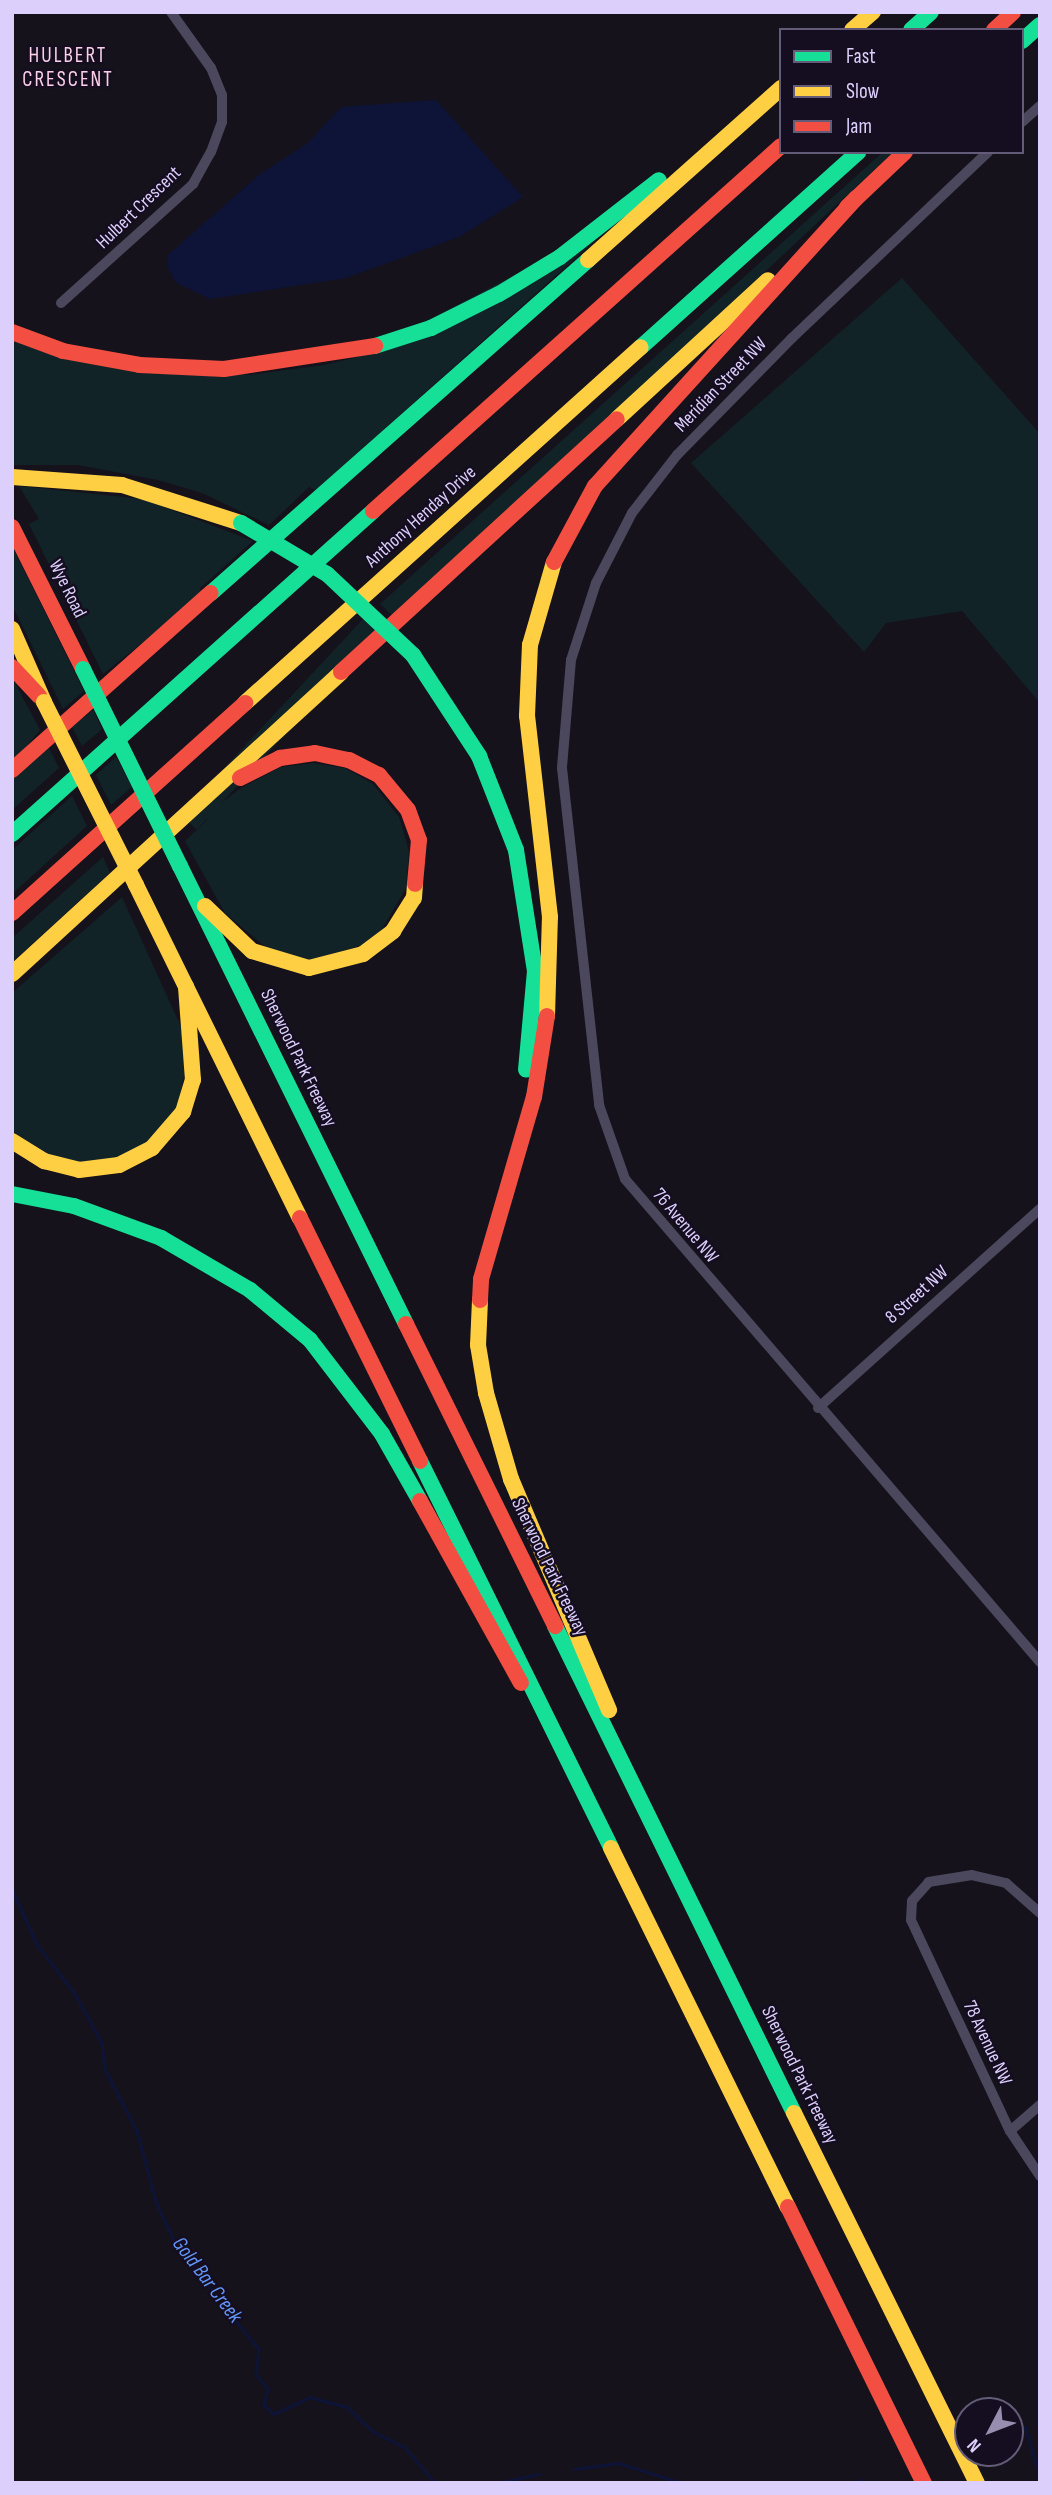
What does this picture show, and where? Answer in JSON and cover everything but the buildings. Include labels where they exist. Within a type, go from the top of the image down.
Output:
[{"type":"highway","points":[[854,28],[873,12]]},
{"type":"highway","points":[[913,28],[931,12]]},
{"type":"highway","points":[[996,28],[1013,12]]},
{"type":"highway","points":[[1024,39],[1040,25]]},
{"type":"highway","points":[[12,770],[779,90]]},
{"type":"highway","points":[[12,332],[102,361],[224,369],[319,358],[390,342],[469,311],[533,275],[761,105]]},
{"type":"highway","name":"Anthony Henday Drive","points":[[12,834],[779,148]]},
{"type":"highway","name":"Anthony Henday Drive","points":[[12,912],[856,154]]},
{"type":"highway","points":[[12,974],[903,154]]},
{"type":"highway","points":[[499,1212],[534,1097],[550,993],[550,917],[527,716],[530,645],[549,572],[577,514],[612,465],[856,198]]},
{"type":"highway","points":[[12,477],[122,485],[241,523],[327,574],[413,655],[465,730],[495,788],[516,850],[530,922],[532,1025],[499,1212],[478,1311],[486,1393],[511,1479],[610,1712],[614,1746]]},
{"type":"highway","name":"Wye Road","points":[[12,527],[83,669]]},
{"type":"highway","points":[[12,629],[44,702],[186,981],[924,2483]]},
{"type":"highway","points":[[12,667],[44,702]]},
{"type":"highway","name":"Sherwood Park Freeway","points":[[83,669],[977,2483]]},
{"type":"highway","points":[[192,893],[252,951],[309,968],[344,962],[379,944],[405,915],[420,875],[419,840],[408,810],[379,775],[349,760],[297,754],[217,788]]},
{"type":"highway","points":[[12,982],[29,960]]},
{"type":"highway","points":[[12,1141],[44,1161],[79,1170],[119,1165],[152,1148],[183,1112],[193,1080],[186,981]]},
{"type":"highway","points":[[12,1194],[74,1206],[161,1238],[250,1290],[310,1340],[382,1434],[505,1663],[544,1712]]},
{"type":"highway","points":[[942,2412],[954,2429]]},
{"type":"highway","points":[[894,2418],[913,2483]]},
{"type":"highway","points":[[978,2467],[988,2483]]},
{"type":"street","name":"Hulbert Crescent","points":[[61,303],[192,184],[215,142],[222,122],[222,95],[211,68],[171,12]]},
{"type":"street","points":[[1024,120],[1040,106]]},
{"type":"street","name":"Meridian Street NW","points":[[565,699],[571,660],[596,583],[648,491],[843,286],[986,154]]},
{"type":"street","name":"76 Avenue NW","points":[[565,699],[564,796],[599,1105],[609,1143],[636,1196],[1040,1662]]},
{"type":"street","name":"8 Street NW","points":[[818,1408],[1040,1209]]},
{"type":"street","name":"78 Avenue NW","points":[[1040,1913],[1006,1883],[972,1875],[929,1882],[912,1901],[911,1920],[1010,2132],[1040,2176]]},
{"type":"street","points":[[1010,2132],[1040,2105]]},
{"type":"shaded area","points":[[881,154],[891,154],[395,618],[380,604]]},
{"type":"shaded area","points":[[617,221],[316,490],[309,487],[269,525],[202,493],[158,480],[78,465],[12,465],[12,339],[249,375],[324,365],[358,357]]},
{"type":"shaded area","points":[[902,278],[1040,434],[1040,703],[962,611],[886,623],[864,652],[691,463]]},
{"type":"shaded area","points":[[19,486],[143,499],[253,541],[200,588],[203,594],[103,674],[29,524],[39,519]]},
{"type":"shaded area","points":[[12,546],[84,691],[63,709],[12,605]]},
{"type":"shaded area","points":[[364,618],[380,633],[197,830],[181,815]]},
{"type":"shaded area","points":[[12,677],[40,730],[12,764]]},
{"type":"shaded area","points":[[93,710],[102,729],[82,746],[72,727]]},
{"type":"shaded area","points":[[49,748],[59,768],[12,810],[12,779]]},
{"type":"shaded area","points":[[116,757],[132,787],[111,805],[96,775]]},
{"type":"shaded area","points":[[313,763],[345,768],[373,784],[399,817],[409,851],[406,888],[381,931],[363,945],[308,961],[269,950],[225,913],[185,841],[207,820],[204,816],[241,788],[281,767]]},
{"type":"shaded area","points":[[72,796],[87,826],[12,894],[12,850]]},
{"type":"shaded area","points":[[103,857],[110,873],[12,962],[12,938]]},
{"type":"shaded area","points":[[122,897],[182,1029],[186,1067],[178,1105],[159,1133],[132,1153],[90,1164],[56,1160],[12,1131],[12,993]]},
{"type":"water","points":[[436,100],[523,197],[459,237],[346,278],[210,299],[175,282],[167,265],[168,255],[260,174],[308,143],[341,107]]},
{"type":"waterway","name":"Gold Bar Creek","points":[[12,1889],[37,1944],[76,1995],[102,2043],[105,2069],[137,2131],[157,2204],[179,2250],[259,2349],[256,2374],[268,2389],[264,2405],[274,2414],[310,2397],[347,2407],[374,2432],[405,2447],[435,2483]]},
{"type":"waterway","name":"Gold Bar Creek","points":[[1024,2427],[1040,2476]]},
{"type":"waterway","name":"Gold Bar Creek","points":[[574,2469],[619,2463],[682,2483]]},
{"type":"waterway","name":"Gold Bar Creek","points":[[497,2483],[539,2474]]},
{"type":"waterway","name":"Gold Bar Creek","points":[[855,2483],[862,2480]]},
{"type":"traffic: fast","points":[[913,28],[931,12]]},
{"type":"traffic: fast","points":[[1024,39],[1040,25]]},
{"type":"traffic: fast","points":[[641,347],[856,154]]},
{"type":"traffic: fast","points":[[375,346],[431,328],[499,294],[560,257],[659,180]]},
{"type":"traffic: fast","points":[[211,593],[588,260]]},
{"type":"traffic: fast","points":[[12,834],[373,511]]},
{"type":"traffic: fast","points":[[241,523],[327,574],[413,655]]},
{"type":"traffic: fast","points":[[413,655],[479,756],[516,850],[535,971],[526,1070]]},
{"type":"traffic: fast","points":[[83,669],[180,866]]},
{"type":"traffic: fast","points":[[180,866],[406,1324]]},
{"type":"traffic: fast","points":[[12,1194],[74,1206],[161,1238],[250,1290],[310,1340],[382,1434],[420,1501]]},
{"type":"traffic: fast","points":[[420,1461],[611,1848]]},
{"type":"traffic: fast","points":[[555,1626],[794,2113]]},
{"type":"traffic: slow","points":[[854,28],[873,12]]},
{"type":"traffic: slow","points":[[588,260],[779,90]]},
{"type":"traffic: slow","points":[[617,419],[768,280]]},
{"type":"traffic: slow","points":[[245,703],[641,347]]},
{"type":"traffic: slow","points":[[12,477],[122,485],[241,523]]},
{"type":"traffic: slow","points":[[547,1016],[550,917],[527,716],[530,645],[554,562]]},
{"type":"traffic: slow","points":[[12,629],[44,702]]},
{"type":"traffic: slow","points":[[12,974],[341,672]]},
{"type":"traffic: slow","points":[[44,702],[136,885]]},
{"type":"traffic: slow","points":[[205,906],[252,951],[309,968],[363,954],[393,931],[414,898],[415,884]]},
{"type":"traffic: slow","points":[[136,885],[300,1218]]},
{"type":"traffic: slow","points":[[12,1141],[44,1161],[79,1170],[119,1165],[152,1148],[183,1112],[193,1080],[186,986]]},
{"type":"traffic: slow","points":[[480,1300],[478,1345],[486,1393],[511,1479],[609,1710]]},
{"type":"traffic: slow","points":[[611,1848],[788,2207]]},
{"type":"traffic: slow","points":[[794,2113],[977,2483]]},
{"type":"traffic: jam","points":[[996,28],[1013,12]]},
{"type":"traffic: jam","points":[[373,511],[779,148]]},
{"type":"traffic: jam","points":[[847,207],[903,154]]},
{"type":"traffic: jam","points":[[554,562],[595,486],[856,198]]},
{"type":"traffic: jam","points":[[12,332],[63,351],[140,365],[224,369],[375,346]]},
{"type":"traffic: jam","points":[[341,672],[617,419]]},
{"type":"traffic: jam","points":[[12,527],[83,669]]},
{"type":"traffic: jam","points":[[12,770],[211,593]]},
{"type":"traffic: jam","points":[[12,667],[39,696]]},
{"type":"traffic: jam","points":[[12,913],[245,703]]},
{"type":"traffic: jam","points":[[240,778],[280,758],[315,753],[349,760],[379,775],[408,810],[419,840],[415,884]]},
{"type":"traffic: jam","points":[[480,1300],[481,1279],[534,1097],[547,1016]]},
{"type":"traffic: jam","points":[[300,1218],[420,1461]]},
{"type":"traffic: jam","points":[[406,1324],[555,1626]]},
{"type":"traffic: jam","points":[[420,1501],[521,1683]]},
{"type":"traffic: jam","points":[[788,2207],[924,2483]]},
{"type":"district","name":"HULBERT CRESCENT","points":[[68,68]]}]
